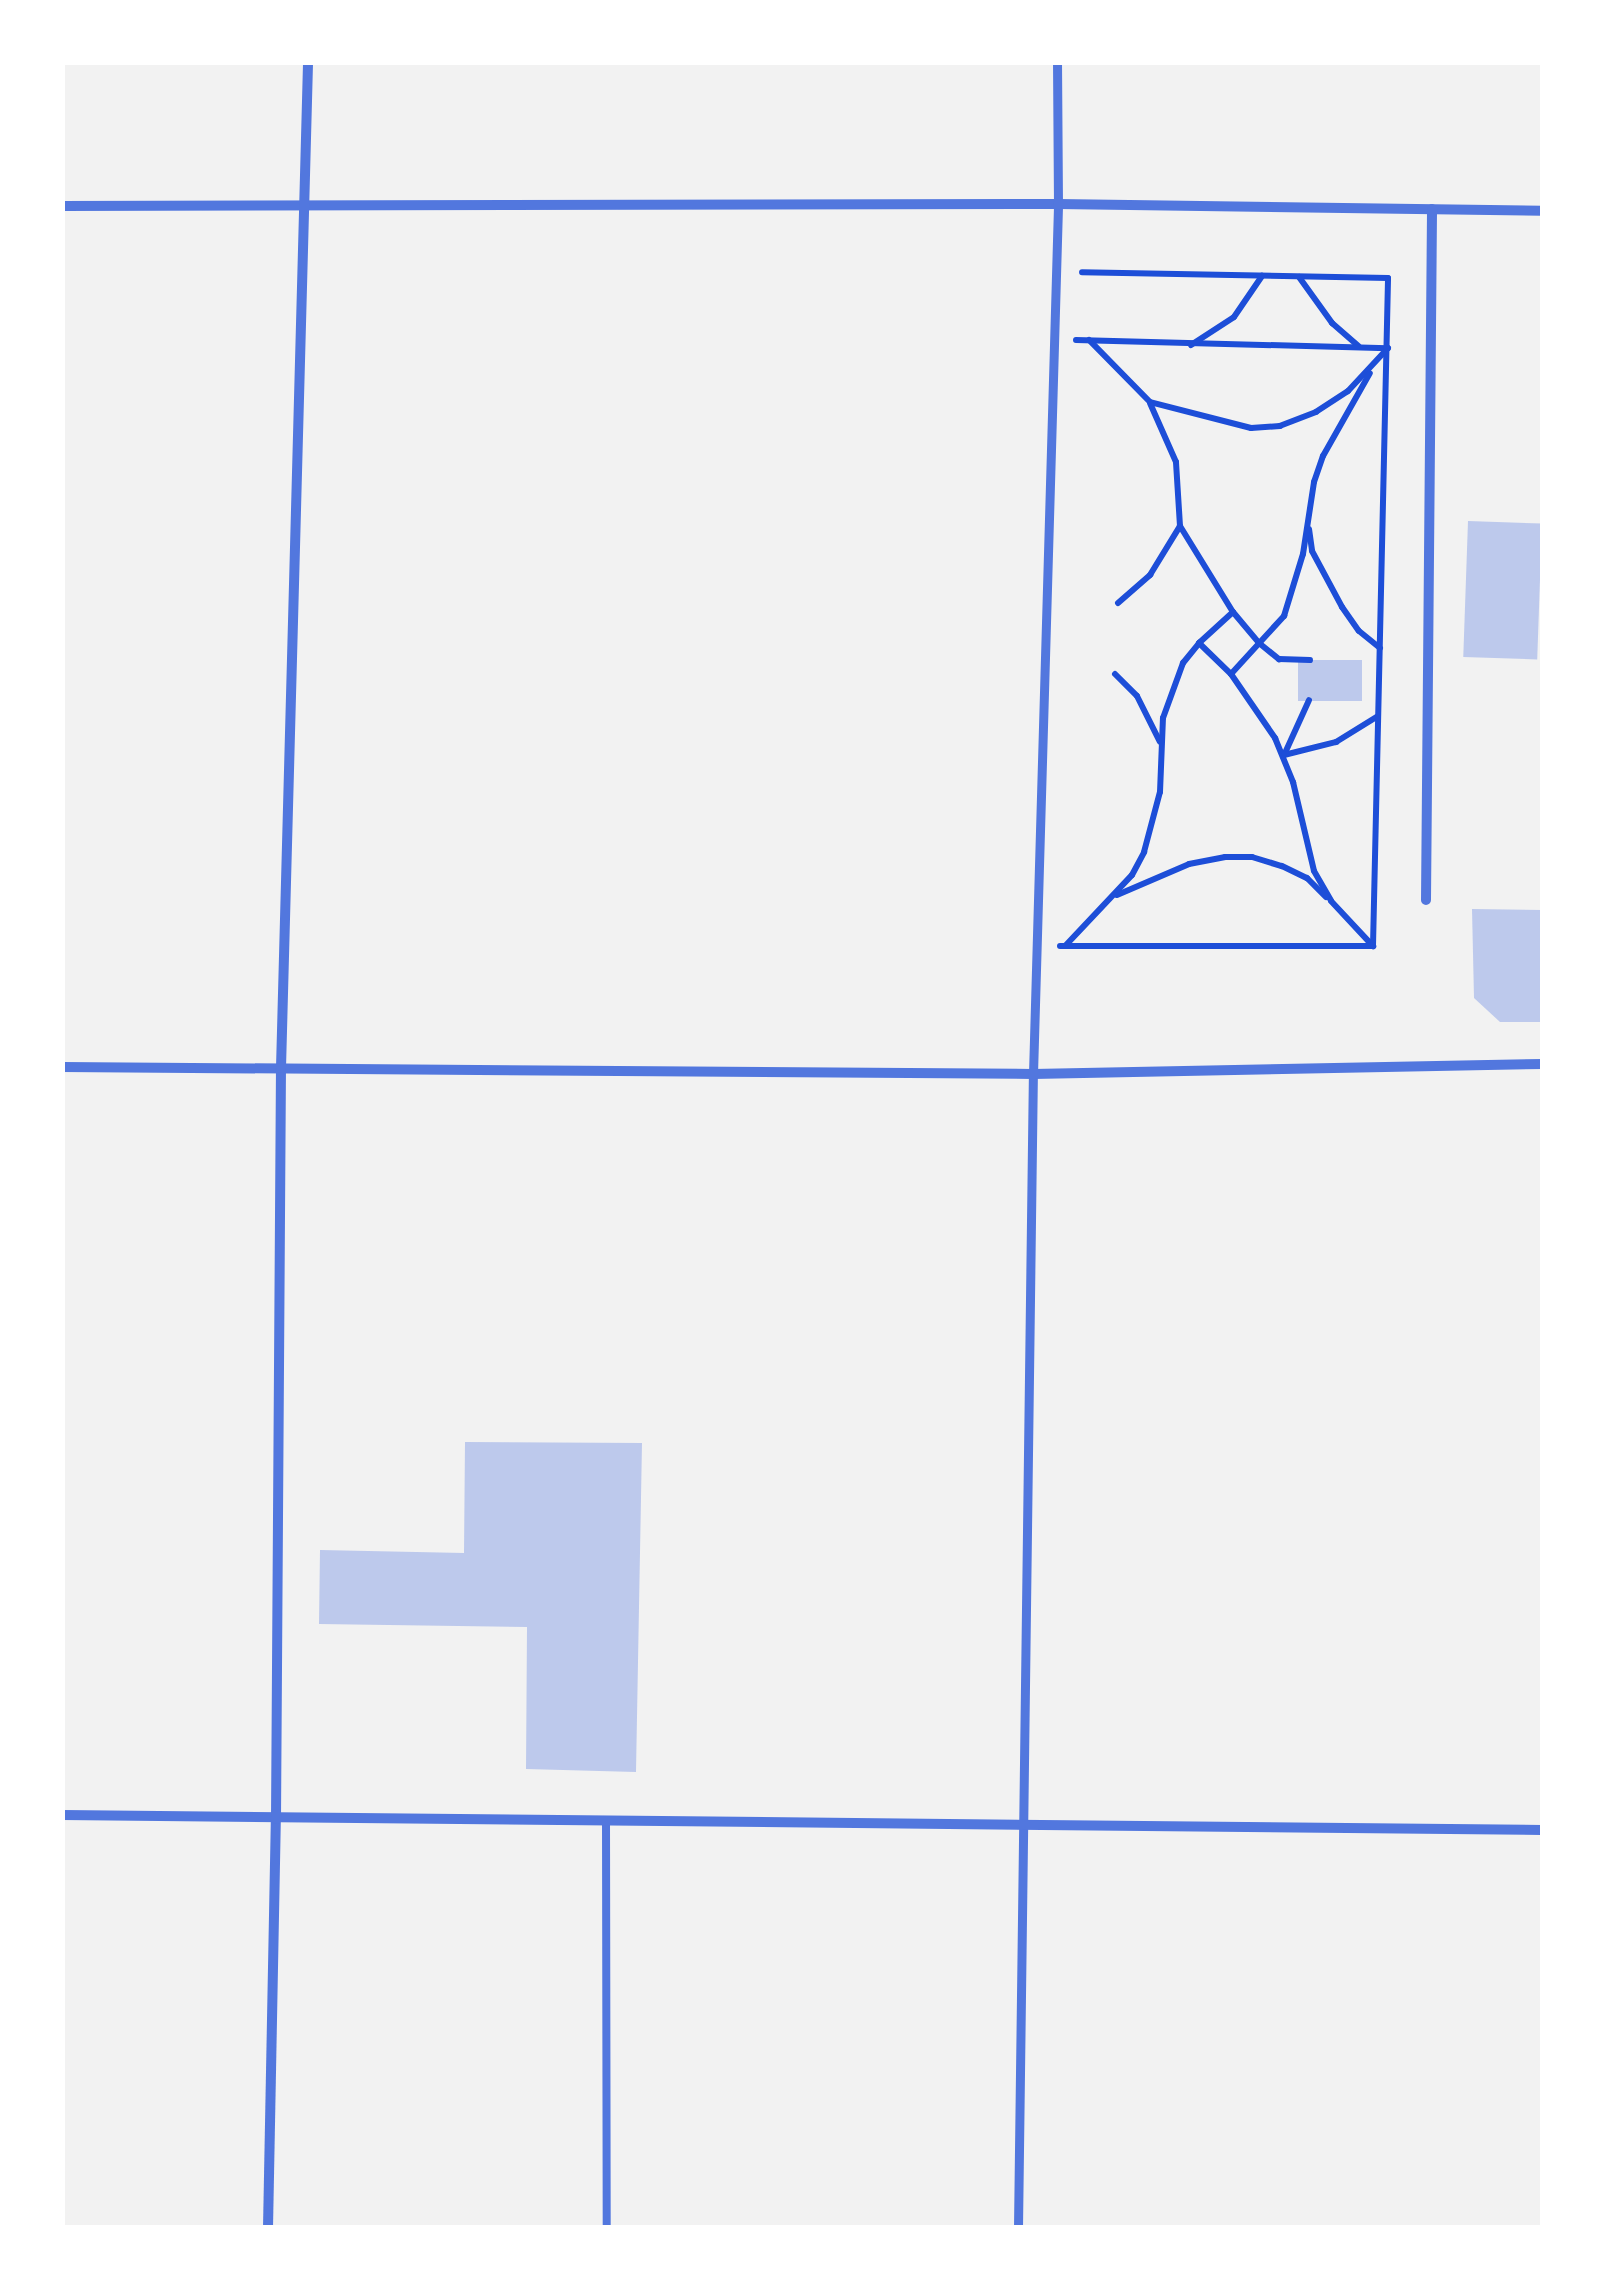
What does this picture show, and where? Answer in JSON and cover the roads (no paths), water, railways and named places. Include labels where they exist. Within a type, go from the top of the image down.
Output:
[{"type":"street","points":[[268,2228],[276,1819],[281,1068],[308,62]]},
{"type":"street","points":[[1018,2228],[1033,1074],[1058,204],[1058,62]]},
{"type":"street","points":[[62,206],[1058,204],[1542,211]]},
{"type":"street","points":[[1426,900],[1432,209]]},
{"type":"street","points":[[62,1067],[1033,1074],[1542,1064]]},
{"type":"street","points":[[62,1815],[1542,1830]]},
{"type":"lane","points":[[606,1822],[607,2228]]}]
